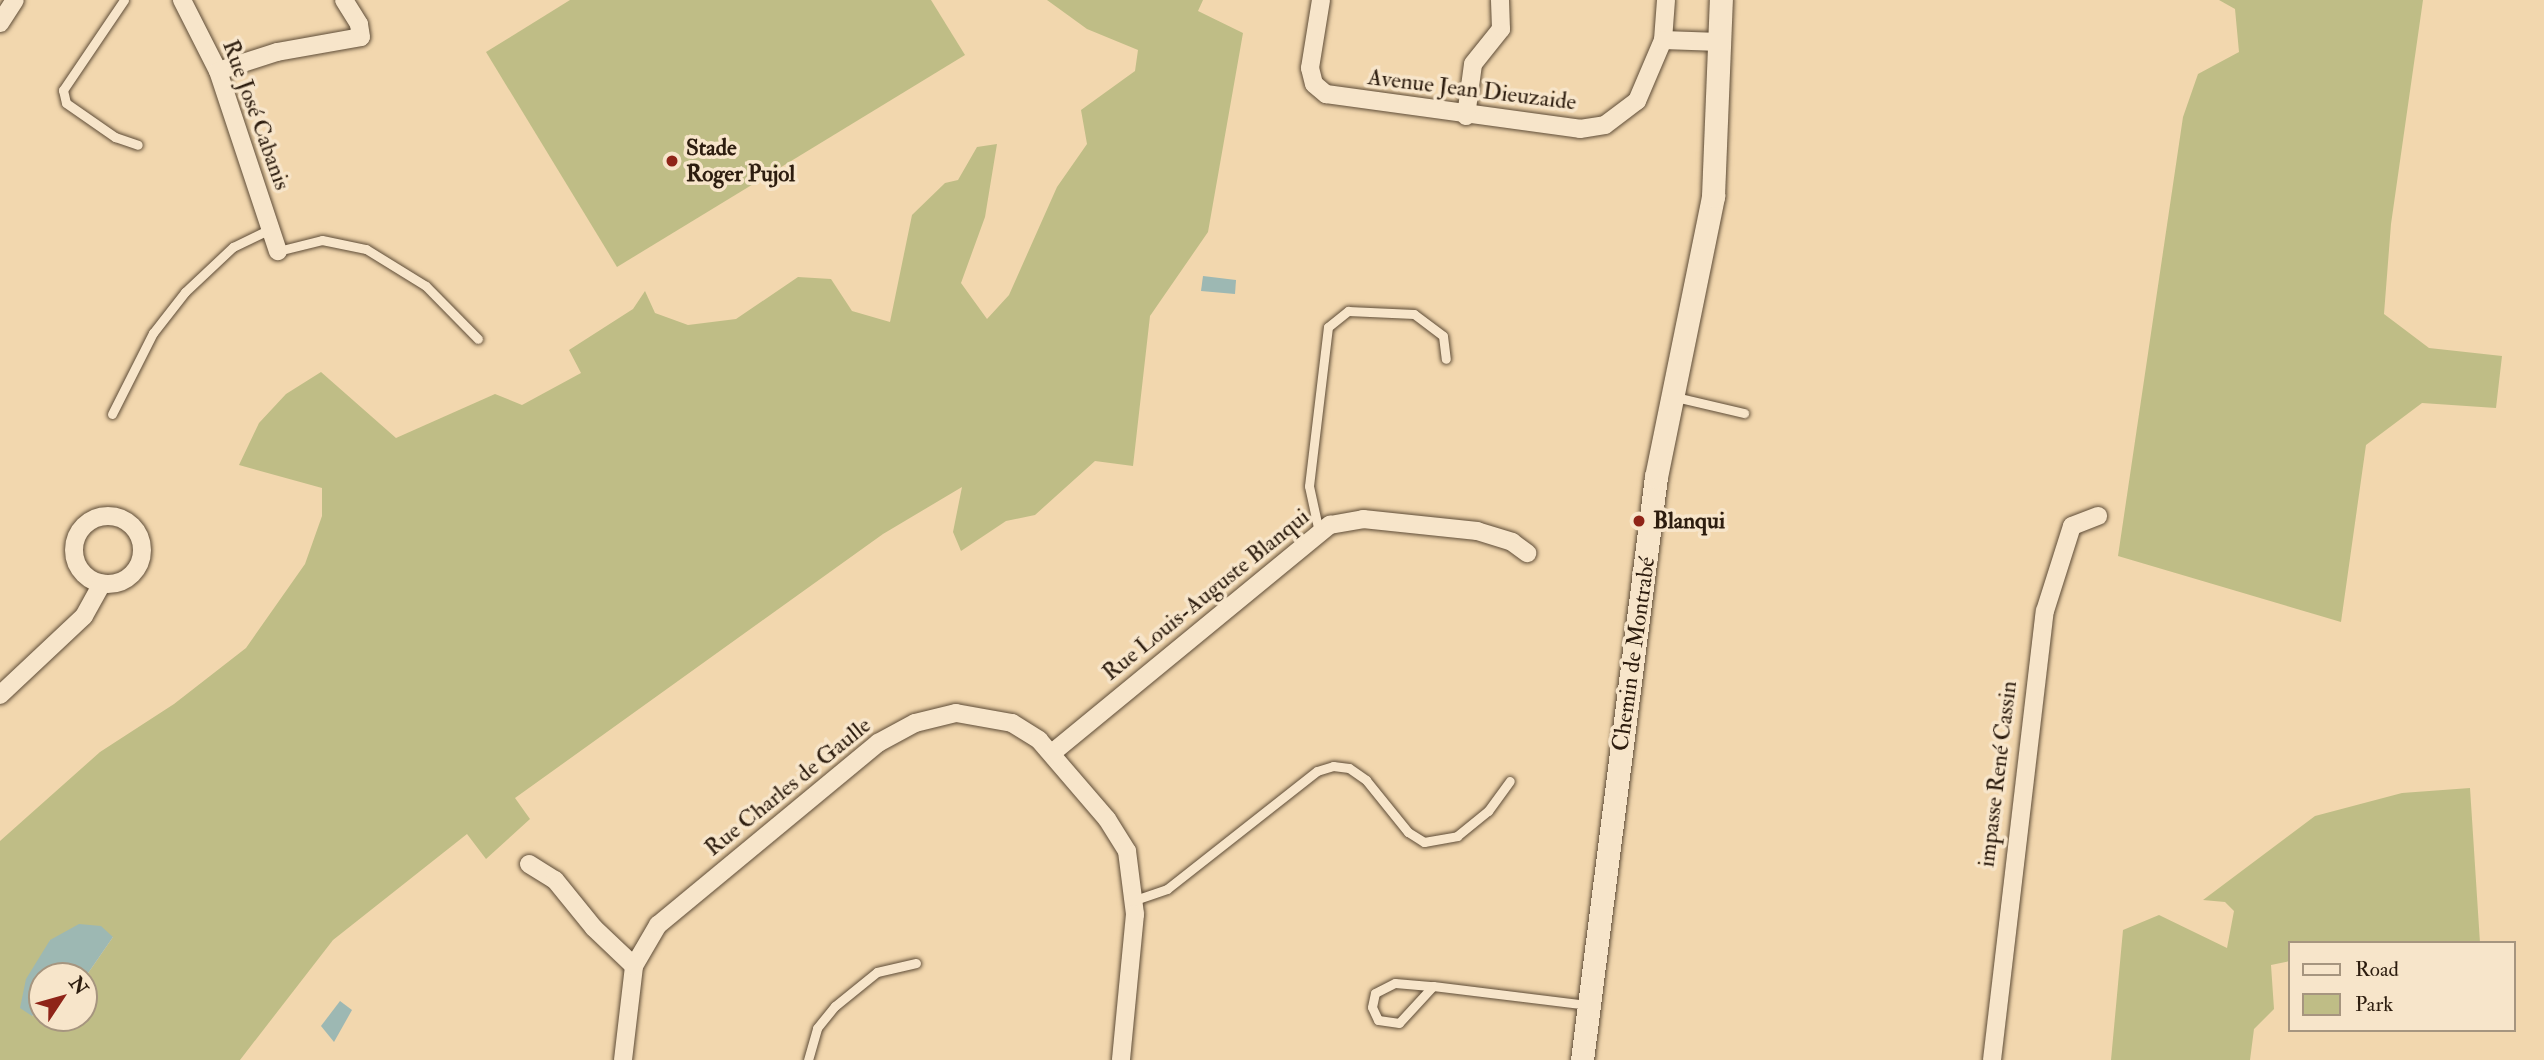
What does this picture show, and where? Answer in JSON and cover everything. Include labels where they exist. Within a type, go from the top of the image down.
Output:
[{"type":"street","points":[[0,23],[15,0]]},
{"type":"street","name":"Rue José Cabanis","points":[[181,0],[218,71],[278,250]]},
{"type":"street","points":[[218,71],[277,52],[329,47],[361,37],[359,24],[344,0]]},
{"type":"street","name":"Avenue Jean Dieuzaide","points":[[1321,0],[1310,68],[1320,90],[1334,97],[1570,129],[1605,125],[1637,101],[1662,40],[1666,0]]},
{"type":"street","points":[[1466,116],[1473,64],[1502,29],[1500,0]]},
{"type":"street","name":"Chemin de Montrabé","points":[[1582,1060],[1656,477],[1675,397],[1713,196],[1721,0]]},
{"type":"street","points":[[1662,40],[1720,42]]},
{"type":"street","name":"impasse René Cassin","points":[[1992,1060],[1996,994],[2045,611],[2072,526],[2098,516]]},
{"type":"street","name":"Rue Louis-Auguste Blanqui","points":[[1052,753],[1320,532],[1341,521],[1363,519],[1477,531],[1504,538],[1527,553]]},
{"type":"street","points":[[0,695],[84,616],[102,584]]},
{"type":"street","name":"Rue Charles de Gaulle","points":[[623,1060],[634,965],[648,938],[675,910],[898,730],[943,715],[977,714],[1012,723],[1052,753],[1119,836],[1131,865],[1135,900],[1121,1060]]},
{"type":"street","points":[[529,864],[555,880],[594,928],[634,965]]},
{"type":"lane","points":[[124,0],[63,90],[66,103],[116,138],[138,145]]},
{"type":"lane","points":[[112,414],[153,333],[185,292],[233,247],[270,229]]},
{"type":"lane","points":[[278,250],[322,240],[366,249],[426,286],[478,339]]},
{"type":"lane","points":[[1320,532],[1309,486],[1328,327],[1338,315],[1348,311],[1413,314],[1443,336],[1446,359]]},
{"type":"lane","points":[[1675,397],[1744,413]]},
{"type":"lane","points":[[1135,900],[1167,889],[1317,771],[1333,766],[1349,768],[1366,780],[1408,832],[1424,842],[1457,836],[1488,811],[1510,781]]},
{"type":"lane","points":[[808,1060],[817,1028],[835,1006],[877,972],[916,963]]},
{"type":"lane","points":[[1433,986],[1399,1023],[1377,1020],[1373,1007],[1382,986],[1433,986],[1587,1005]]},
{"type":"green space","name":"Stade Roger Pujol","points":[[570,0],[931,0],[965,55],[617,267],[486,52]]},
{"type":"green space","points":[[1047,0],[1203,0],[1198,11],[1243,33],[1208,232],[1150,316],[1133,466],[1095,461],[1035,515],[1006,521],[961,551],[953,532],[962,487],[883,534],[515,798],[530,819],[486,859],[467,834],[333,940],[240,1060],[0,1060],[0,841],[100,752],[174,704],[246,648],[305,564],[322,516],[322,488],[239,465],[259,423],[286,394],[321,372],[396,438],[495,394],[522,405],[581,373],[569,350],[633,309],[645,291],[655,313],[688,325],[736,319],[798,277],[831,279],[852,311],[890,322],[912,215],[945,183],[958,180],[977,147],[997,144],[985,217],[961,283],[987,319],[1009,295],[1057,187],[1087,144],[1081,110],[1135,71],[1138,50],[1087,29]]},
{"type":"green space","points":[[2219,0],[2423,0],[2391,224],[2384,314],[2429,348],[2502,356],[2496,408],[2422,403],[2366,445],[2341,622],[2118,556],[2183,117],[2198,74],[2239,52],[2235,9]]},
{"type":"green space","points":[[2470,788],[2480,941],[2288,941],[2288,961],[2271,965],[2274,1009],[2254,1029],[2250,1060],[2111,1060],[2123,930],[2159,915],[2227,948],[2234,911],[2225,902],[2203,900],[2315,816],[2402,793]]},
{"type":"water","points":[[1203,276],[1236,280],[1235,294],[1201,291]]},
{"type":"water","points":[[79,924],[101,926],[113,937],[96,962],[36,962],[50,940]]},
{"type":"water","points":[[28,976],[28,1013],[20,1008]]},
{"type":"water","points":[[340,1001],[352,1010],[334,1042],[321,1026]]},
{"type":"place","name":"Stade Roger Pujol","points":[[672,161]]},
{"type":"place","name":"Blanqui","points":[[1639,521]]}]
